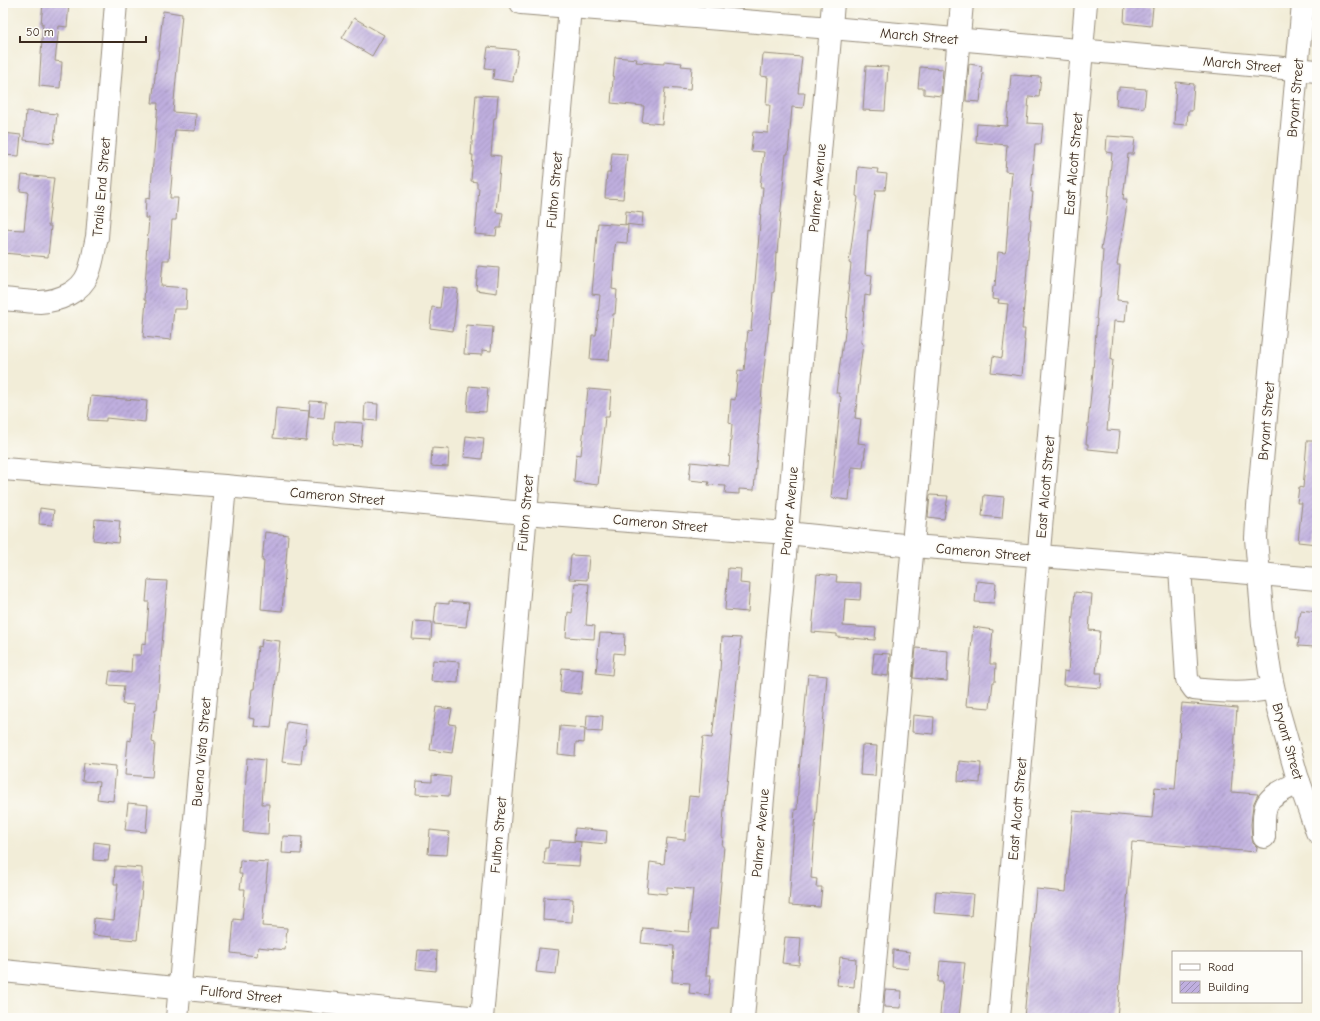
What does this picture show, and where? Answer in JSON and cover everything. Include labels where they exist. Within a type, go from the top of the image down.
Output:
[{"type":"street","name":"Trails End Street","points":[[3,299],[40,302],[54,300],[68,295],[80,286],[88,274],[97,237],[116,3]]},
{"type":"street","name":"March Street","points":[[520,3],[831,28],[1307,70]]},
{"type":"street","name":"Palmer Avenue","points":[[743,1018],[833,3]]},
{"type":"street","points":[[870,1018],[962,3]]},
{"type":"street","name":"East Alcott Street","points":[[999,1018],[1040,556],[1086,3]]},
{"type":"street","name":"Bryant Street","points":[[1303,3],[1307,70],[1258,506],[1256,538],[1263,625],[1273,688],[1299,782],[1317,832]]},
{"type":"street","name":"Fulton Street","points":[[482,1018],[570,7]]},
{"type":"street","name":"Cameron Street","points":[[3,469],[225,486],[525,513],[1317,579]]},
{"type":"street","name":"Buena Vista Street","points":[[177,1018],[225,486]]},
{"type":"street","points":[[1180,567],[1187,679],[1194,688],[1207,690],[1247,692],[1273,688]]},
{"type":"street","points":[[1264,837],[1263,816],[1266,804],[1273,796],[1299,782]]},
{"type":"street","name":"Fulford Street","points":[[3,971],[479,1018]]},
{"type":"building","points":[[43,3],[69,3],[67,27],[59,26],[55,61],[62,62],[60,88],[39,86]]},
{"type":"building","points":[[1125,4],[1153,7],[1151,26],[1124,23]]},
{"type":"building","points":[[163,11],[182,14],[173,112],[196,114],[195,131],[175,130],[170,198],[178,198],[176,220],[172,220],[169,260],[163,260],[161,286],[187,288],[186,309],[174,309],[171,340],[143,337],[149,218],[145,218],[146,198],[150,199],[158,103],[152,103]]},
{"type":"building","points":[[354,18],[384,35],[372,56],[342,38]]},
{"type":"building","points":[[488,47],[518,50],[513,82],[493,79],[494,69],[485,68]]},
{"type":"building","points":[[763,54],[802,57],[798,93],[805,93],[803,108],[792,107],[777,253],[776,252],[774,292],[762,389],[754,490],[739,489],[739,494],[725,493],[726,486],[708,485],[709,482],[689,480],[691,462],[729,466],[732,424],[729,423],[731,399],[735,400],[738,370],[744,371],[748,330],[751,331],[763,187],[760,187],[764,152],[751,151],[753,132],[768,133],[770,105],[766,105],[768,77],[761,76]]},
{"type":"building","points":[[615,57],[637,59],[636,62],[664,64],[664,61],[682,63],[681,66],[692,67],[690,90],[665,88],[662,124],[642,122],[644,106],[611,103]]},
{"type":"building","points":[[969,64],[982,66],[981,72],[983,73],[980,102],[966,101]]},
{"type":"building","points":[[866,66],[888,67],[885,111],[863,110]]},
{"type":"building","points":[[920,67],[943,69],[941,96],[924,94],[924,88],[918,88]]},
{"type":"building","points":[[1011,75],[1041,77],[1039,97],[1029,96],[1027,123],[1043,124],[1041,144],[1035,144],[1031,192],[1033,192],[1022,329],[1025,329],[1022,376],[991,372],[993,356],[1002,358],[1008,304],[998,303],[999,300],[992,299],[993,286],[995,286],[998,252],[1005,253],[1006,250],[1012,172],[1005,171],[1007,145],[976,142],[977,124],[1007,126]]},
{"type":"building","points":[[1176,82],[1194,84],[1192,111],[1188,111],[1187,125],[1174,124]]},
{"type":"building","points":[[1119,87],[1146,89],[1144,108],[1116,105],[1117,90],[1119,90]]},
{"type":"building","points":[[476,95],[498,96],[496,118],[494,118],[491,155],[501,156],[496,212],[503,213],[501,228],[497,228],[496,236],[475,234],[479,188],[477,188],[477,182],[471,181],[473,155],[471,155]]},
{"type":"building","points":[[26,111],[57,114],[54,143],[24,140]]},
{"type":"building","points":[[3,133],[21,135],[19,156],[3,155]]},
{"type":"building","points":[[1107,136],[1135,138],[1133,154],[1128,154],[1123,199],[1127,199],[1126,210],[1117,265],[1120,265],[1117,300],[1127,301],[1125,322],[1114,321],[1111,360],[1113,360],[1107,430],[1120,431],[1118,452],[1088,449],[1088,444],[1086,444],[1098,298],[1100,298],[1103,250],[1101,249],[1106,222],[1112,153],[1106,152]]},
{"type":"building","points":[[612,153],[627,154],[623,199],[605,198],[607,173],[610,173]]},
{"type":"building","points":[[858,167],[878,169],[877,173],[887,174],[885,190],[876,190],[870,231],[868,230],[865,274],[872,275],[870,296],[865,295],[861,343],[863,344],[855,418],[861,419],[858,443],[866,444],[863,468],[852,467],[849,500],[831,498],[841,397],[839,396],[839,393],[836,393],[849,294],[851,264],[849,263],[858,197],[856,196]]},
{"type":"building","points":[[22,175],[54,178],[48,226],[51,226],[48,257],[3,253],[3,229],[24,230],[28,192],[20,191]]},
{"type":"building","points":[[626,211],[643,213],[642,226],[625,224]]},
{"type":"building","points":[[598,223],[628,225],[627,243],[616,242],[615,247],[612,289],[617,290],[615,314],[613,314],[609,360],[590,359],[592,335],[596,335],[600,295],[592,294]]},
{"type":"building","points":[[478,266],[499,268],[497,293],[476,290]]},
{"type":"building","points":[[443,287],[458,289],[453,331],[430,328],[432,307],[440,308]]},
{"type":"building","points":[[466,325],[493,327],[491,351],[482,350],[482,355],[464,354]]},
{"type":"building","points":[[469,386],[488,388],[486,412],[467,411]]},
{"type":"building","points":[[588,389],[611,391],[609,417],[605,417],[598,485],[574,482],[576,454],[581,455]]},
{"type":"building","points":[[91,396],[147,401],[145,422],[106,418],[106,421],[88,420]]},
{"type":"building","points":[[310,401],[326,402],[324,418],[309,417]]},
{"type":"building","points":[[365,403],[378,404],[377,421],[364,420]]},
{"type":"building","points":[[276,408],[309,411],[306,441],[273,438]]},
{"type":"building","points":[[335,421],[363,423],[361,446],[333,444]]},
{"type":"building","points":[[466,436],[484,438],[482,459],[464,457]]},
{"type":"building","points":[[1307,441],[1317,441],[1317,544],[1298,542],[1302,503],[1297,503],[1299,487],[1303,488]]},
{"type":"building","points":[[432,448],[449,449],[448,467],[431,466]]},
{"type":"building","points":[[930,495],[948,496],[944,519],[928,517]]},
{"type":"building","points":[[984,495],[1004,497],[1002,518],[982,516]]},
{"type":"building","points":[[40,508],[54,510],[52,525],[39,524]]},
{"type":"building","points":[[95,519],[120,521],[118,543],[93,540]]},
{"type":"building","points":[[265,532],[288,535],[282,611],[261,609],[264,561],[262,561]]},
{"type":"building","points":[[571,555],[589,556],[587,580],[569,579]]},
{"type":"building","points":[[728,568],[741,569],[740,583],[750,584],[748,612],[725,610]]},
{"type":"building","points":[[817,574],[837,576],[836,582],[861,583],[860,600],[845,599],[843,626],[876,628],[875,640],[837,637],[837,634],[812,632]]},
{"type":"building","points":[[148,580],[167,581],[157,710],[155,710],[152,742],[155,743],[152,777],[125,775],[128,740],[131,741],[134,705],[122,704],[124,686],[108,685],[110,671],[131,673],[132,655],[141,655],[142,643],[146,644],[149,602],[146,602]]},
{"type":"building","points":[[977,581],[996,583],[994,603],[975,602]]},
{"type":"building","points":[[575,583],[589,584],[586,625],[595,626],[594,639],[566,637],[568,612],[572,613]]},
{"type":"building","points":[[1075,592],[1092,594],[1089,630],[1100,631],[1096,673],[1102,673],[1101,688],[1063,685],[1064,671],[1068,672]]},
{"type":"building","points":[[449,601],[469,603],[466,627],[434,624],[436,603],[449,604]]},
{"type":"building","points":[[1301,610],[1317,612],[1317,640],[1315,647],[1298,646],[1299,638],[1296,638]]},
{"type":"building","points":[[414,621],[432,622],[431,640],[412,639]]},
{"type":"building","points":[[973,627],[993,630],[990,664],[996,664],[995,682],[993,682],[990,708],[966,706]]},
{"type":"building","points":[[600,633],[625,634],[624,654],[614,653],[612,675],[596,673]]},
{"type":"building","points":[[722,637],[741,638],[725,794],[722,838],[722,846],[724,846],[718,928],[710,928],[706,975],[711,975],[709,995],[689,993],[690,983],[672,982],[674,946],[641,943],[643,928],[689,932],[693,889],[667,887],[667,894],[647,892],[650,862],[664,864],[667,838],[685,840],[689,796],[699,797],[703,737],[712,738],[720,671]]},
{"type":"building","points":[[262,639],[280,641],[271,728],[254,726],[255,719],[249,718],[252,689],[254,689],[258,646],[261,647]]},
{"type":"building","points":[[916,648],[948,651],[947,681],[913,678]]},
{"type":"building","points":[[874,653],[890,654],[888,676],[872,674]]},
{"type":"building","points":[[433,660],[459,662],[458,683],[431,681]]},
{"type":"building","points":[[562,668],[583,670],[581,694],[560,692]]},
{"type":"building","points":[[808,674],[827,676],[811,878],[817,879],[816,887],[822,887],[820,907],[789,905],[795,809],[797,810]]},
{"type":"building","points":[[1182,703],[1237,708],[1231,792],[1258,794],[1253,805],[1251,824],[1253,843],[1257,847],[1256,852],[1132,842],[1117,1018],[1024,1018],[1036,889],[1066,892],[1073,811],[1152,818],[1155,787],[1175,789]]},
{"type":"building","points":[[436,707],[452,709],[449,724],[456,725],[452,753],[430,750]]},
{"type":"building","points":[[587,715],[603,716],[602,732],[586,731]]},
{"type":"building","points":[[913,715],[934,717],[933,734],[912,732]]},
{"type":"building","points":[[287,722],[307,725],[301,764],[282,762]]},
{"type":"building","points":[[560,726],[585,728],[584,743],[576,742],[575,756],[558,754]]},
{"type":"building","points":[[862,745],[877,746],[875,776],[860,775]]},
{"type":"building","points":[[247,758],[265,760],[262,804],[269,804],[268,834],[243,832]]},
{"type":"building","points":[[959,761],[981,763],[980,783],[958,781]]},
{"type":"building","points":[[84,763],[116,766],[113,801],[97,799],[99,782],[82,781]]},
{"type":"building","points":[[432,775],[451,777],[449,796],[416,794],[417,781],[432,782]]},
{"type":"building","points":[[128,803],[148,805],[146,832],[125,830]]},
{"type":"building","points":[[575,828],[607,831],[606,844],[574,841]]},
{"type":"building","points":[[430,830],[449,832],[447,855],[428,854]]},
{"type":"building","points":[[283,836],[302,837],[301,854],[282,853]]},
{"type":"building","points":[[549,840],[581,842],[579,866],[544,864],[545,848],[548,848]]},
{"type":"building","points":[[94,842],[110,844],[108,861],[93,860]]},
{"type":"building","points":[[240,860],[268,862],[262,926],[287,928],[285,950],[258,947],[257,956],[231,953],[234,919],[242,920],[245,889],[240,889],[242,874],[239,874]]},
{"type":"building","points":[[115,866],[142,868],[143,878],[137,940],[93,935],[94,918],[114,920],[118,884],[114,884]]},
{"type":"building","points":[[936,891],[973,894],[971,916],[934,913]]},
{"type":"building","points":[[544,897],[573,899],[572,922],[543,920]]},
{"type":"building","points":[[785,937],[801,938],[799,965],[782,963]]},
{"type":"building","points":[[539,948],[559,950],[556,974],[536,972]]},
{"type":"building","points":[[418,950],[437,951],[436,971],[416,969]]},
{"type":"building","points":[[893,950],[910,952],[908,969],[892,967]]},
{"type":"building","points":[[840,957],[856,959],[854,987],[837,985]]},
{"type":"building","points":[[940,961],[965,963],[959,1017],[940,1015],[943,982],[938,982]]},
{"type":"building","points":[[885,990],[902,991],[901,1008],[884,1007]]}]
